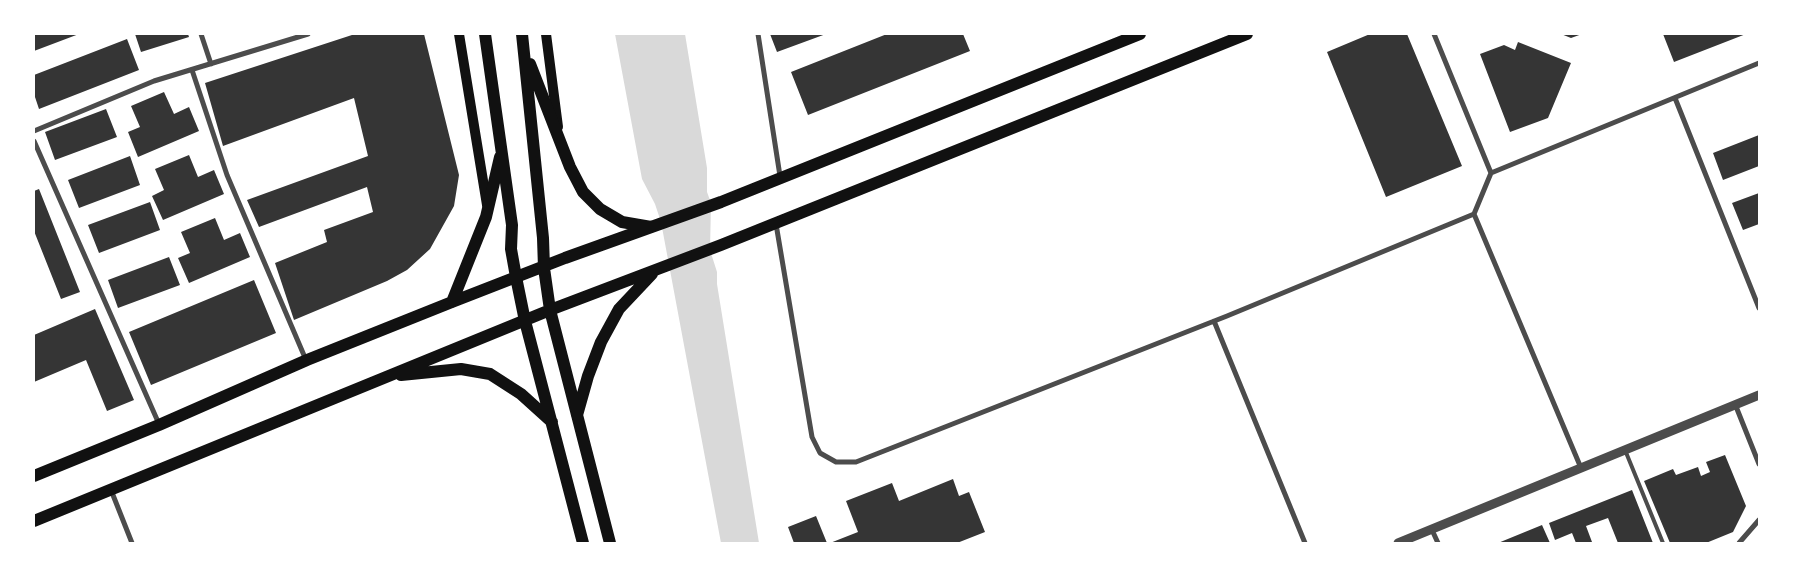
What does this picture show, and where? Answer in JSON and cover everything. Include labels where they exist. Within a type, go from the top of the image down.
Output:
[{"type":"main road","points":[[459,34],[488,208]]},
{"type":"main road","points":[[485,34],[512,225],[511,249],[516,277],[525,321],[583,543]]},
{"type":"main road","points":[[522,34],[543,238],[544,268],[550,310],[610,543]]},
{"type":"main road","points":[[546,34],[560,140]]},
{"type":"main road","points":[[34,476],[159,425],[307,360],[452,302],[781,179],[1140,34]]},
{"type":"main road","points":[[34,521],[550,310],[721,245],[1247,34]]},
{"type":"main road","points":[[524,48],[570,166],[584,192],[600,209],[622,222],[654,227]]},
{"type":"main road","points":[[452,302],[486,217],[502,150]]},
{"type":"main road","points":[[577,417],[588,376],[601,342],[619,309],[658,269]]},
{"type":"main road","points":[[386,377],[461,369],[490,374],[521,394],[552,422]]},
{"type":"street","points":[[201,34],[211,64]]},
{"type":"street","points":[[34,131],[154,81],[308,34]]},
{"type":"street","points":[[758,34],[774,148],[781,179]]},
{"type":"street","points":[[776,223],[812,437],[820,453],[836,462],[856,462],[1214,321],[1474,214],[1491,173],[1434,34]]},
{"type":"street","points":[[1491,173],[1759,63]]},
{"type":"street","points":[[192,70],[227,176],[307,360]]},
{"type":"street","points":[[1675,98],[1759,308]]},
{"type":"street","points":[[34,141],[159,425]]},
{"type":"street","points":[[1474,214],[1581,468]]},
{"type":"street","points":[[1214,321],[1305,543]]},
{"type":"street","points":[[1398,543],[1759,395]]},
{"type":"street","points":[[1735,404],[1759,464]]},
{"type":"street","points":[[111,490],[132,543]]},
{"type":"street","points":[[1739,543],[1759,520]]},
{"type":"street","points":[[1432,530],[1438,543]]},
{"type":"lane","points":[[1625,450],[1663,543]]},
{"type":"shaded area","points":[[615,34],[685,34],[707,168],[707,192],[711,203],[710,250],[717,272],[717,284],[759,543],[721,543],[661,222],[655,204],[642,179]]},
{"type":"building","points":[[34,34],[79,34],[34,51]]},
{"type":"building","points":[[135,34],[188,34],[189,37],[141,52]]},
{"type":"building","points":[[355,34],[424,34],[459,175],[454,206],[430,249],[407,270],[387,281],[294,320],[275,263],[327,242],[324,230],[373,212],[367,187],[259,227],[247,200],[368,156],[354,98],[223,146],[205,83]]},
{"type":"building","points":[[770,34],[826,34],[777,52]]},
{"type":"building","points":[[887,34],[963,34],[970,51],[808,115],[791,72]]},
{"type":"building","points":[[1370,34],[1407,34],[1462,166],[1386,197],[1327,52]]},
{"type":"building","points":[[1561,34],[1582,34],[1571,38]]},
{"type":"building","points":[[1663,34],[1746,34],[1674,62]]},
{"type":"building","points":[[127,39],[139,70],[39,109],[34,94],[34,75]]},
{"type":"building","points":[[1518,42],[1571,63],[1548,118],[1510,132],[1480,54],[1504,45],[1515,50]]},
{"type":"building","points":[[164,92],[174,114],[189,107],[199,131],[138,157],[128,132],[140,127],[131,106]]},
{"type":"building","points":[[106,109],[117,137],[55,160],[45,132]]},
{"type":"building","points":[[1759,135],[1759,166],[1723,180],[1713,153]]},
{"type":"building","points":[[189,155],[198,177],[214,170],[224,194],[163,220],[152,196],[164,190],[155,169]]},
{"type":"building","points":[[130,156],[140,185],[79,208],[68,180]]},
{"type":"building","points":[[39,189],[80,292],[61,299],[34,231],[34,191]]},
{"type":"building","points":[[1759,193],[1759,224],[1743,230],[1732,203]]},
{"type":"building","points":[[150,202],[160,230],[99,253],[88,225]]},
{"type":"building","points":[[215,218],[224,240],[240,233],[250,257],[189,283],[178,258],[190,253],[181,232]]},
{"type":"building","points":[[169,257],[180,285],[118,308],[108,280]]},
{"type":"building","points":[[254,280],[276,333],[151,385],[129,332]]},
{"type":"building","points":[[95,309],[134,400],[107,411],[86,360],[34,382],[34,335]]},
{"type":"building","points":[[1725,455],[1746,506],[1733,532],[1706,543],[1670,543],[1644,481],[1673,469],[1676,475],[1698,467],[1701,476],[1710,472],[1706,462]]},
{"type":"building","points":[[953,479],[959,496],[969,492],[985,532],[957,543],[830,543],[858,532],[846,501],[892,483],[899,501]]},
{"type":"building","points":[[1632,490],[1653,543],[1618,543],[1608,518],[1586,526],[1592,542],[1576,543],[1572,533],[1555,540],[1549,523]]},
{"type":"building","points":[[816,516],[827,543],[794,543],[788,527]]},
{"type":"building","points":[[1542,525],[1550,543],[1498,543]]}]
